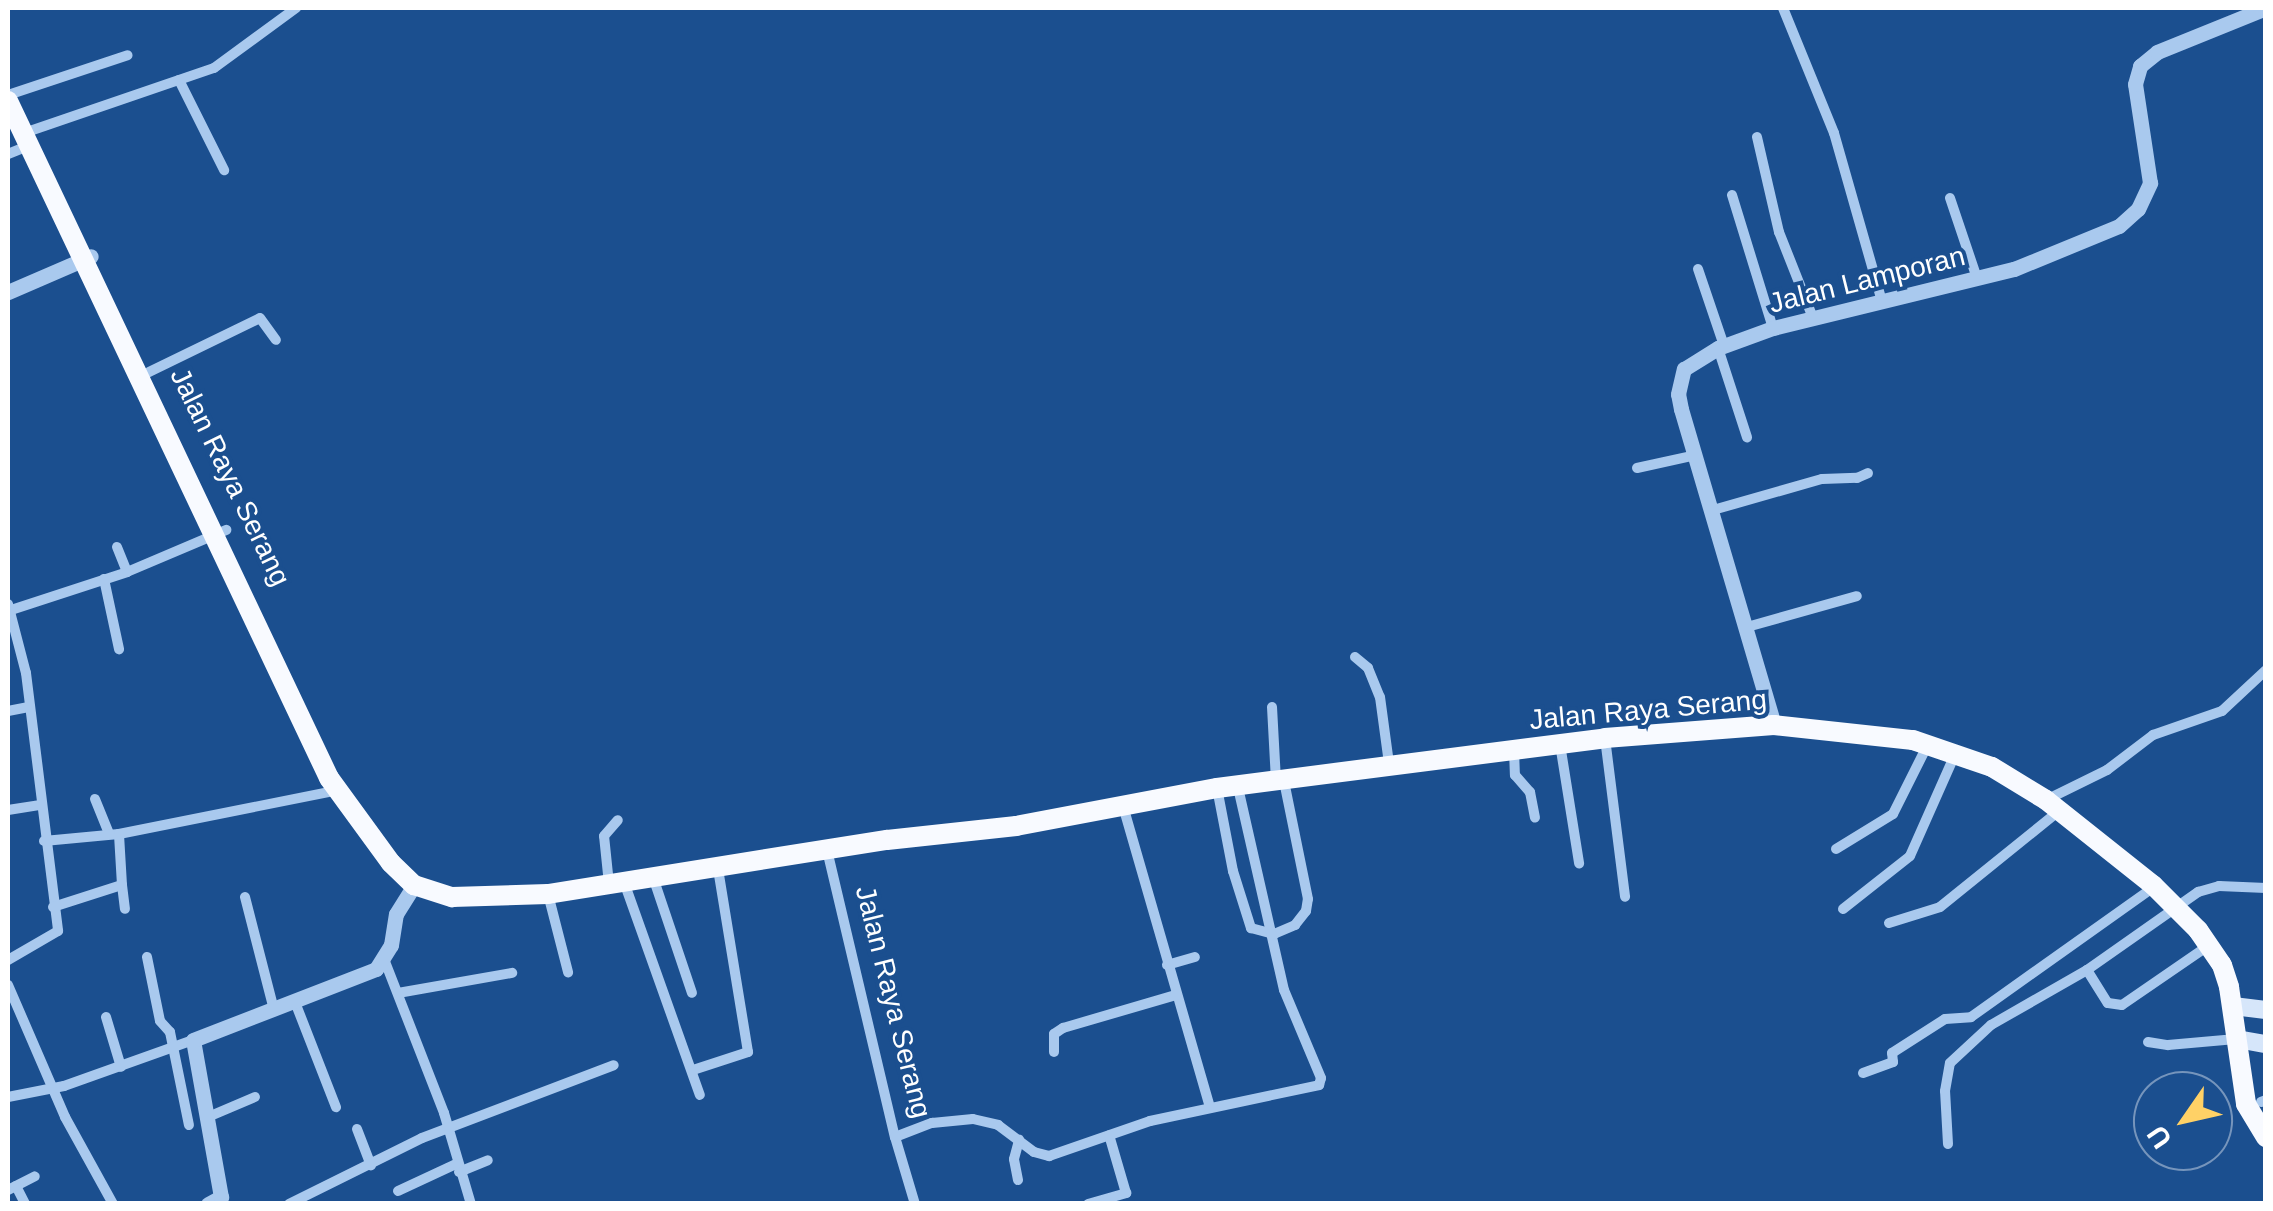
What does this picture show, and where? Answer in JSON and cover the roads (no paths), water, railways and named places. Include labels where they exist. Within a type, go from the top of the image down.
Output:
[{"type":"highway","name":"Jalan Raya Serang","points":[[8,98],[55,195],[65,202],[87,258],[342,777],[341,790],[391,864],[414,885],[452,897],[548,894],[827,850],[1016,826],[1227,787],[1605,738],[1774,725],[1929,743],[1957,752],[2052,806],[2176,906],[2222,965],[2233,1006],[2246,1104],[2266,1137]]},
{"type":"highway","name":"Jalan Raya Serang","points":[[87,258],[149,372],[220,533]]},
{"type":"highway","name":"Jalan Raya Serang","points":[[2246,1084],[2264,1104]]},
{"type":"main road","points":[[2233,1006],[2266,1010]]},
{"type":"main road","points":[[2237,1039],[2266,1044]]},
{"type":"street","points":[[8,154],[28,139],[214,68],[296,8]]},
{"type":"street","points":[[1783,8],[1834,132],[1882,302]]},
{"type":"street","name":"Jalan Lamporan","points":[[1774,725],[1678,384],[1693,360],[1773,328],[1977,278],[2088,242],[2129,218],[2150,183],[2136,84],[2140,66],[2156,52],[2266,8]]},
{"type":"street","points":[[8,98],[128,55]]},
{"type":"street","points":[[179,80],[224,170]]},
{"type":"street","points":[[1757,137],[1780,232],[1813,318]]},
{"type":"street","points":[[1732,195],[1773,328]]},
{"type":"street","points":[[1950,198],[1977,278]]},
{"type":"street","points":[[8,292],[87,258]]},
{"type":"street","points":[[1698,269],[1747,437]]},
{"type":"street","points":[[149,372],[260,318],[276,340]]},
{"type":"street","points":[[1636,468],[1696,455]]},
{"type":"street","points":[[1712,510],[1822,480],[1857,478],[1868,473]]},
{"type":"street","points":[[8,960],[58,932],[29,707],[8,609],[127,572],[220,533]]},
{"type":"street","points":[[116,547],[127,572]]},
{"type":"street","points":[[104,579],[120,649]]},
{"type":"street","points":[[1747,627],[1857,596]]},
{"type":"street","points":[[1354,657],[1368,668],[1380,697],[1389,764]]},
{"type":"street","points":[[1889,922],[1940,907],[2052,806],[2152,735],[2222,711],[2266,670]]},
{"type":"street","points":[[8,711],[29,707]]},
{"type":"street","points":[[1227,787],[1233,870],[1251,928],[1274,934],[1295,925],[1306,912],[1308,898],[1280,782],[1272,708]]},
{"type":"street","points":[[1605,738],[1626,896]]},
{"type":"street","points":[[1560,743],[1579,864]]},
{"type":"street","points":[[1836,849],[1894,814],[1929,743]]},
{"type":"street","points":[[1514,749],[1514,774],[1530,792],[1534,818]]},
{"type":"street","points":[[1842,910],[1910,856],[1957,752]]},
{"type":"street","name":"Jalan Raya Serang","points":[[827,850],[895,1138],[932,1124],[973,1119],[998,1125],[1044,1157],[1109,1134],[1210,1108],[1312,1088],[1321,1082],[1284,990],[1274,934],[1227,787]]},
{"type":"street","points":[[44,841],[114,834],[341,790]]},
{"type":"street","points":[[95,799],[114,834],[125,909]]},
{"type":"street","points":[[8,810],[42,805]]},
{"type":"street","points":[[1122,805],[1210,1108]]},
{"type":"street","points":[[618,820],[604,836],[616,883],[694,1070],[700,1095]]},
{"type":"street","points":[[694,1070],[748,1052],[718,869]]},
{"type":"street","points":[[654,880],[692,993]]},
{"type":"street","points":[[53,907],[122,885]]},
{"type":"street","points":[[8,1097],[121,1067],[364,975],[384,959],[396,914],[414,885]]},
{"type":"street","points":[[1863,1073],[1893,1062],[1892,1053],[1945,1019],[1971,1017],[2155,886]]},
{"type":"street","points":[[1948,1144],[1944,1091],[1950,1063],[1992,1025],[2087,970],[2198,892],[2219,886],[2266,888]]},
{"type":"street","points":[[548,894],[568,972]]},
{"type":"street","points":[[245,897],[274,1010]]},
{"type":"street","points":[[2087,970],[2108,1004],[2122,1005],[2209,945]]},
{"type":"street","points":[[147,957],[160,1021],[170,1030],[189,1126]]},
{"type":"street","points":[[1167,965],[1195,957]]},
{"type":"street","points":[[384,959],[444,1113],[457,1168],[471,1204]]},
{"type":"street","points":[[398,993],[512,973]]},
{"type":"street","points":[[8,985],[52,1088],[113,1204]]},
{"type":"street","points":[[1054,1052],[1054,1034],[1063,1028],[1176,995]]},
{"type":"street","points":[[295,1002],[336,1107]]},
{"type":"street","points":[[106,1017],[121,1067]]},
{"type":"street","points":[[2148,1042],[2168,1046],[2237,1039]]},
{"type":"street","points":[[194,1040],[219,1201]]},
{"type":"street","points":[[289,1204],[446,1129],[614,1065]]},
{"type":"street","points":[[208,1117],[255,1097]]},
{"type":"street","points":[[357,1129],[371,1165]]},
{"type":"street","points":[[1088,1204],[1127,1198],[1109,1134]]},
{"type":"street","points":[[895,1138],[915,1204]]},
{"type":"street","points":[[1018,1180],[1014,1159],[1019,1140]]},
{"type":"street","points":[[398,1190],[488,1160]]},
{"type":"street","points":[[25,1204],[12,1188],[35,1176]]}]
